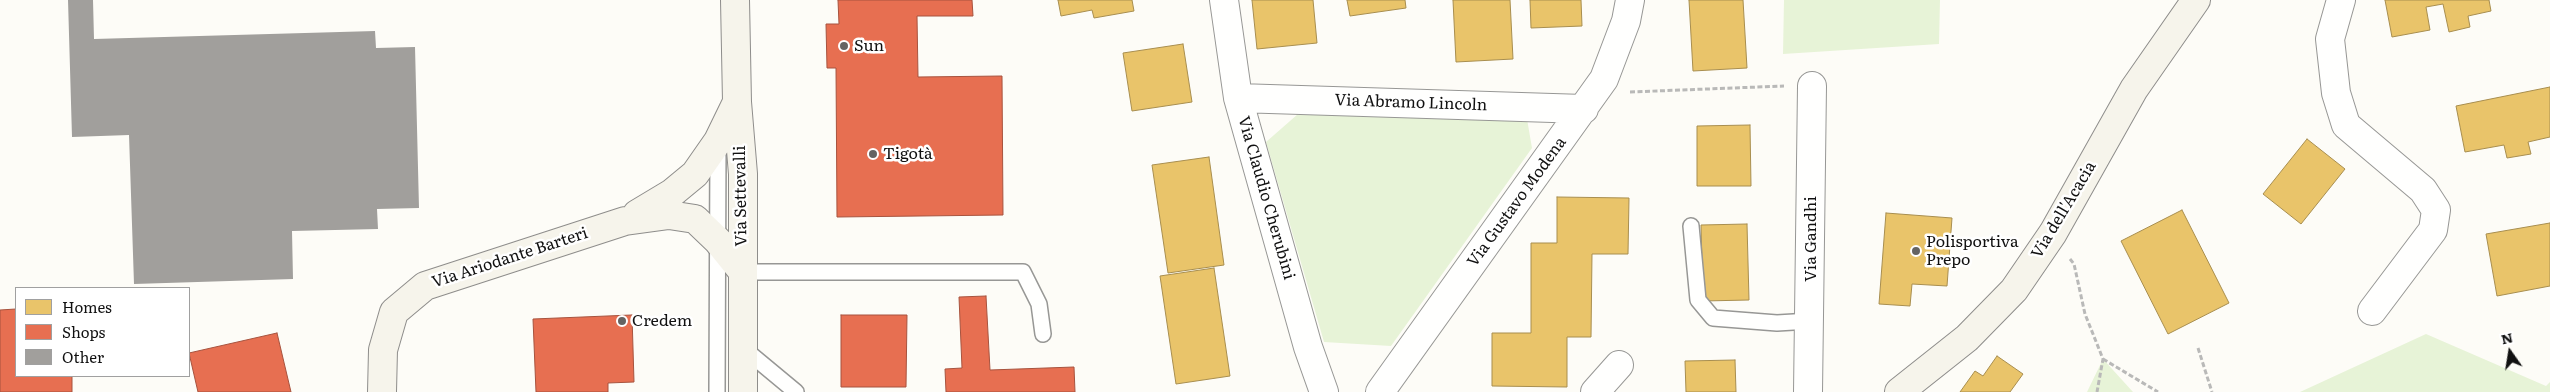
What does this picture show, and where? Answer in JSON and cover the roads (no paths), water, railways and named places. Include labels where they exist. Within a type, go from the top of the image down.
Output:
[{"type":"main road","name":"Via Settevalli","points":[[735,0],[737,102],[743,174],[743,392]]},
{"type":"main road","name":"Via dell'Acacia","points":[[1898,392],[1967,338],[2014,290],[2053,233],[2134,88],[2196,0]]},
{"type":"main road","points":[[625,221],[680,187],[694,174],[718,141],[737,102]]},
{"type":"main road","points":[[625,221],[669,215],[695,219],[718,241],[743,272]]},
{"type":"main road","name":"Via Ariodante Barteri","points":[[382,392],[383,350],[394,312],[425,286],[625,221]]},
{"type":"street","name":"Via Claudio Cherubini","points":[[1224,0],[1238,98],[1308,347],[1324,392]]},
{"type":"street","name":"Via Gustavo Modena","points":[[1380,392],[1604,79],[1620,38],[1630,0]]},
{"type":"street","points":[[2341,0],[2330,39],[2336,93],[2346,125],[2423,190],[2436,210],[2433,230],[2372,311]]},
{"type":"street","name":"Via Gandhi","points":[[1808,392],[1812,86]]},
{"type":"street","name":"Via Abramo Lincoln","points":[[1238,98],[1589,101]]},
{"type":"street","points":[[1595,392],[1620,366]]},
{"type":"lane","name":"Via Settevalli","points":[[717,392],[718,141]]},
{"type":"lane","points":[[1691,226],[1698,300],[1713,318],[1777,323],[1810,321]]},
{"type":"lane","points":[[743,272],[1023,272],[1039,304],[1044,334]]},
{"type":"lane","points":[[743,348],[796,392]]},
{"type":"place","name":"Sun","points":[[844,46]]},
{"type":"place","name":"Tigotà","points":[[873,154]]},
{"type":"place","name":"Polisportiva Prepo","points":[[1916,251]]},
{"type":"place","name":"Credem","points":[[622,321]]}]
